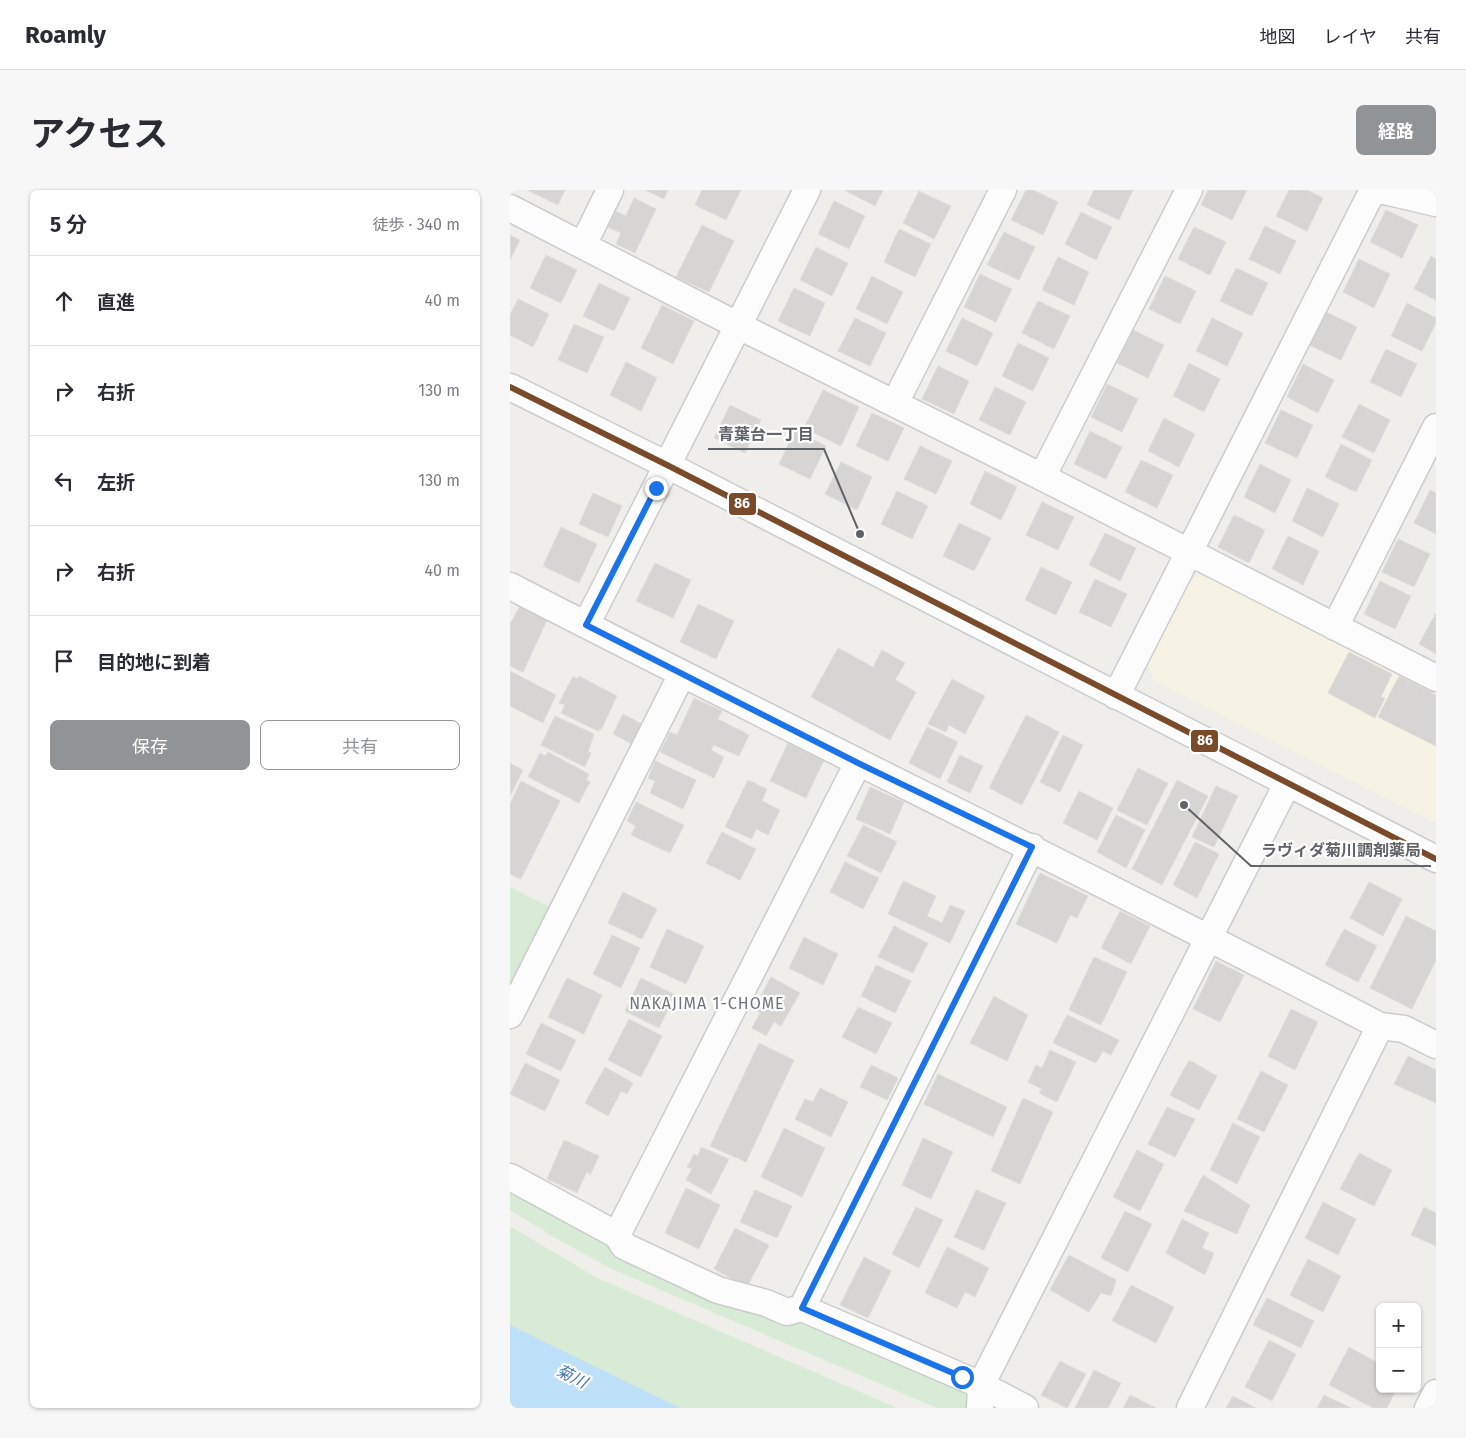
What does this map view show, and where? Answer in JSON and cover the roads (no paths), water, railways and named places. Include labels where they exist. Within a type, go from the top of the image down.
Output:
[{"type":"street","points":[[583,245],[610,190]]},
{"type":"street","points":[[586,625],[807,190]]},
{"type":"street","points":[[895,403],[1003,190]]},
{"type":"street","points":[[1042,477],[1189,190]]},
{"type":"street","points":[[1116,696],[1373,190]]},
{"type":"street","points":[[1380,190],[1436,203]]},
{"type":"street","points":[[510,208],[739,326],[1042,477],[1436,678]]},
{"type":"street","points":[[510,387],[667,465],[1436,859]]},
{"type":"street","points":[[1335,626],[1436,427]]},
{"type":"street","points":[[510,586],[858,763],[1032,847],[1210,937],[1380,1026],[1404,1029],[1436,1045]]},
{"type":"street","points":[[510,1015],[682,674]]},
{"type":"street","points":[[617,1235],[858,763]]},
{"type":"street","points":[[980,1396],[1287,784]]},
{"type":"street","points":[[802,1308],[1032,847]]},
{"type":"street","points":[[1190,1408],[1380,1026]]},
{"type":"street","points":[[510,1177],[617,1235],[624,1246],[718,1290],[766,1303],[787,1312],[802,1308],[980,1396],[1025,1408]]},
{"type":"street","points":[[1428,1408],[1436,1392]]},
{"type":"water","name":"菊川","points":[[510,1325],[680,1408],[510,1408]]},
{"type":"place","name":"青葉台一丁目","points":[[860,534]]},
{"type":"place","name":"ラヴィダ菊川調剤薬局","points":[[1184,805]]},
{"type":"district","name":"NAKAJIMA 1-CHOME","points":[[707,1003]]}]
